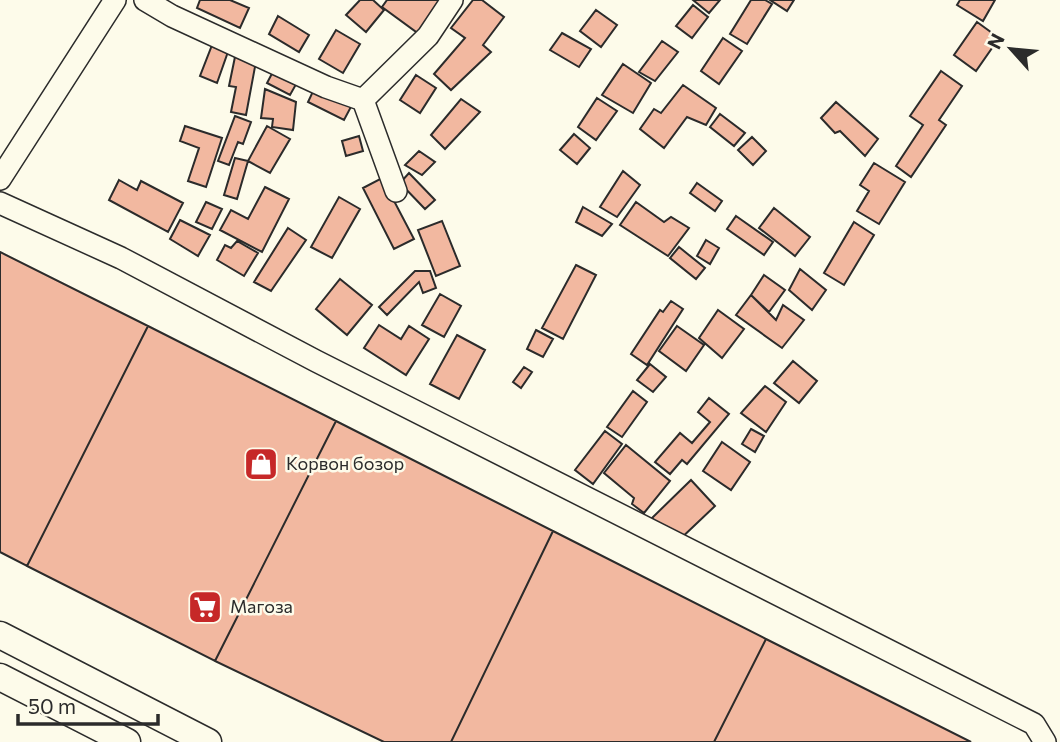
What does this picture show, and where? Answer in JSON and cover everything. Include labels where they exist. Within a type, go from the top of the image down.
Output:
[{"type":"main road","points":[[0,635],[208,742]]},
{"type":"main road","points":[[0,677],[127,742]]},
{"type":"street","points":[[0,179],[115,0]]},
{"type":"street","points":[[145,0],[172,16],[314,81],[363,100],[396,191]]},
{"type":"street","points":[[363,100],[428,36],[452,0]]},
{"type":"street","points":[[0,203],[121,258],[316,361],[1034,724],[1045,742]]},
{"type":"building","points":[[200,0],[230,0],[249,8],[240,28],[197,8]]},
{"type":"building","points":[[360,0],[373,0],[384,10],[366,32],[346,15]]},
{"type":"building","points":[[387,0],[445,0],[419,34],[382,7]]},
{"type":"building","points":[[473,0],[482,0],[504,17],[483,45],[491,52],[451,90],[434,74],[465,38],[451,28]]},
{"type":"building","points":[[693,0],[720,0],[709,13]]},
{"type":"building","points":[[751,0],[765,0],[772,4],[747,44],[730,34]]},
{"type":"building","points":[[770,0],[794,0],[787,11]]},
{"type":"building","points":[[960,0],[995,0],[983,21],[957,5]]},
{"type":"building","points":[[693,5],[708,17],[692,38],[676,26]]},
{"type":"building","points":[[596,10],[617,25],[601,47],[580,31]]},
{"type":"building","points":[[278,16],[309,35],[299,52],[269,34]]},
{"type":"building","points":[[977,22],[999,38],[976,71],[954,55]]},
{"type":"building","points":[[336,30],[360,44],[343,73],[319,59]]},
{"type":"building","points":[[562,33],[591,49],[579,67],[550,50]]},
{"type":"building","points":[[723,38],[742,51],[719,84],[701,71]]},
{"type":"building","points":[[214,40],[230,46],[217,83],[200,76]]},
{"type":"building","points":[[662,41],[678,52],[655,81],[639,72]]},
{"type":"building","points":[[236,52],[257,56],[246,115],[231,112],[236,87],[229,86]]},
{"type":"building","points":[[623,64],[651,83],[633,113],[602,95]]},
{"type":"building","points":[[276,66],[299,79],[290,95],[267,83]]},
{"type":"building","points":[[941,71],[962,86],[939,120],[946,125],[911,177],[896,166],[923,125],[910,116]]},
{"type":"building","points":[[416,75],[436,88],[420,113],[400,100]]},
{"type":"building","points":[[316,85],[353,103],[344,120],[308,102]]},
{"type":"building","points":[[683,85],[716,108],[706,125],[687,117],[664,148],[640,129],[654,109],[661,113]]},
{"type":"building","points":[[265,89],[296,102],[293,130],[272,127],[273,119],[261,118]]},
{"type":"building","points":[[597,98],[617,111],[596,140],[578,127]]},
{"type":"building","points":[[461,99],[480,112],[445,149],[431,135]]},
{"type":"building","points":[[836,102],[878,139],[865,156],[840,131],[835,133],[821,118]]},
{"type":"building","points":[[720,114],[745,133],[734,146],[710,127]]},
{"type":"building","points":[[235,116],[251,122],[243,144],[238,142],[229,165],[218,161]]},
{"type":"building","points":[[185,126],[222,138],[206,187],[188,181],[199,148],[180,141]]},
{"type":"building","points":[[267,126],[290,139],[270,173],[248,161]]},
{"type":"building","points":[[574,134],[590,148],[577,164],[560,150]]},
{"type":"building","points":[[359,136],[363,151],[346,156],[342,141]]},
{"type":"building","points":[[752,137],[766,151],[753,165],[738,150]]},
{"type":"building","points":[[419,151],[435,162],[422,175],[405,165]]},
{"type":"building","points":[[235,158],[248,161],[237,199],[224,195]]},
{"type":"building","points":[[874,163],[905,182],[879,224],[857,211],[869,191],[860,185]]},
{"type":"building","points":[[623,171],[640,185],[617,217],[600,207]]},
{"type":"building","points":[[409,173],[435,200],[425,209],[400,183]]},
{"type":"building","points":[[382,178],[414,239],[394,249],[363,188]]},
{"type":"building","points":[[119,180],[137,190],[141,181],[183,203],[168,232],[109,200]]},
{"type":"building","points":[[697,183],[722,201],[715,211],[690,193]]},
{"type":"building","points":[[265,187],[289,199],[262,252],[220,230],[231,210],[248,219]]},
{"type":"building","points":[[339,197],[360,209],[332,258],[311,247]]},
{"type":"building","points":[[206,202],[222,209],[212,229],[196,222]]},
{"type":"building","points":[[636,202],[664,222],[671,217],[689,228],[668,256],[620,225]]},
{"type":"building","points":[[583,207],[612,224],[602,236],[576,222]]},
{"type":"building","points":[[774,208],[810,237],[795,256],[759,228]]},
{"type":"building","points":[[736,216],[773,242],[764,255],[727,229]]},
{"type":"building","points":[[180,220],[210,235],[198,256],[170,239]]},
{"type":"building","points":[[442,221],[460,266],[436,276],[418,230]]},
{"type":"building","points":[[854,222],[874,235],[844,285],[824,273]]},
{"type":"building","points":[[288,228],[306,240],[271,291],[254,282]]},
{"type":"building","points":[[706,240],[719,248],[710,264],[697,256]]},
{"type":"building","points":[[237,241],[258,253],[244,276],[217,260],[225,245],[231,248]]},
{"type":"building","points":[[679,247],[705,268],[696,279],[670,258]]},
{"type":"building","points":[[0,252],[148,326],[27,566],[0,552]]},
{"type":"building","points":[[576,265],[596,275],[563,339],[542,328]]},
{"type":"building","points":[[800,269],[826,290],[812,310],[789,290]]},
{"type":"building","points":[[415,271],[430,271],[436,288],[423,293],[419,282],[387,315],[379,307]]},
{"type":"building","points":[[764,275],[785,290],[769,312],[751,295]]},
{"type":"building","points":[[340,279],[372,305],[347,335],[316,309]]},
{"type":"building","points":[[440,294],[461,306],[444,337],[422,325]]},
{"type":"building","points":[[751,295],[776,320],[783,305],[804,320],[782,348],[736,315]]},
{"type":"building","points":[[671,301],[683,309],[647,365],[631,354],[660,310],[663,312]]},
{"type":"building","points":[[718,310],[744,329],[722,358],[699,338]]},
{"type":"building","points":[[379,325],[401,339],[409,326],[429,339],[406,375],[364,348]]},
{"type":"building","points":[[148,326],[336,421],[215,661],[27,566]]},
{"type":"building","points":[[677,326],[704,345],[686,371],[659,351]]},
{"type":"building","points":[[536,330],[553,339],[543,357],[527,349]]},
{"type":"building","points":[[457,335],[485,350],[459,399],[430,384]]},
{"type":"building","points":[[793,361],[817,381],[799,403],[774,383]]},
{"type":"building","points":[[650,364],[666,377],[653,392],[637,380]]},
{"type":"building","points":[[524,367],[532,372],[521,388],[513,382]]},
{"type":"building","points":[[765,386],[786,402],[766,432],[741,413]]},
{"type":"building","points":[[633,391],[647,402],[622,437],[607,427]]},
{"type":"building","points":[[709,398],[729,414],[687,464],[682,460],[670,474],[655,462],[680,433],[692,443],[710,422],[698,412]]},
{"type":"building","points":[[336,421],[553,531],[451,742],[384,742],[215,661]]},
{"type":"building","points":[[751,429],[764,436],[755,452],[742,444]]},
{"type":"building","points":[[605,431],[622,444],[593,484],[575,470]]},
{"type":"building","points":[[722,442],[750,462],[731,490],[703,471]]},
{"type":"building","points":[[626,445],[670,481],[644,513],[632,504],[634,498],[604,473]]},
{"type":"building","points":[[691,480],[715,506],[676,543],[652,518]]},
{"type":"building","points":[[553,531],[766,639],[714,742],[451,742]]},
{"type":"building","points":[[766,639],[971,742],[714,742]]},
{"type":"place","name":"Корвон бозор","points":[[261,464]]},
{"type":"place","name":"Магоза","points":[[205,607]]}]
